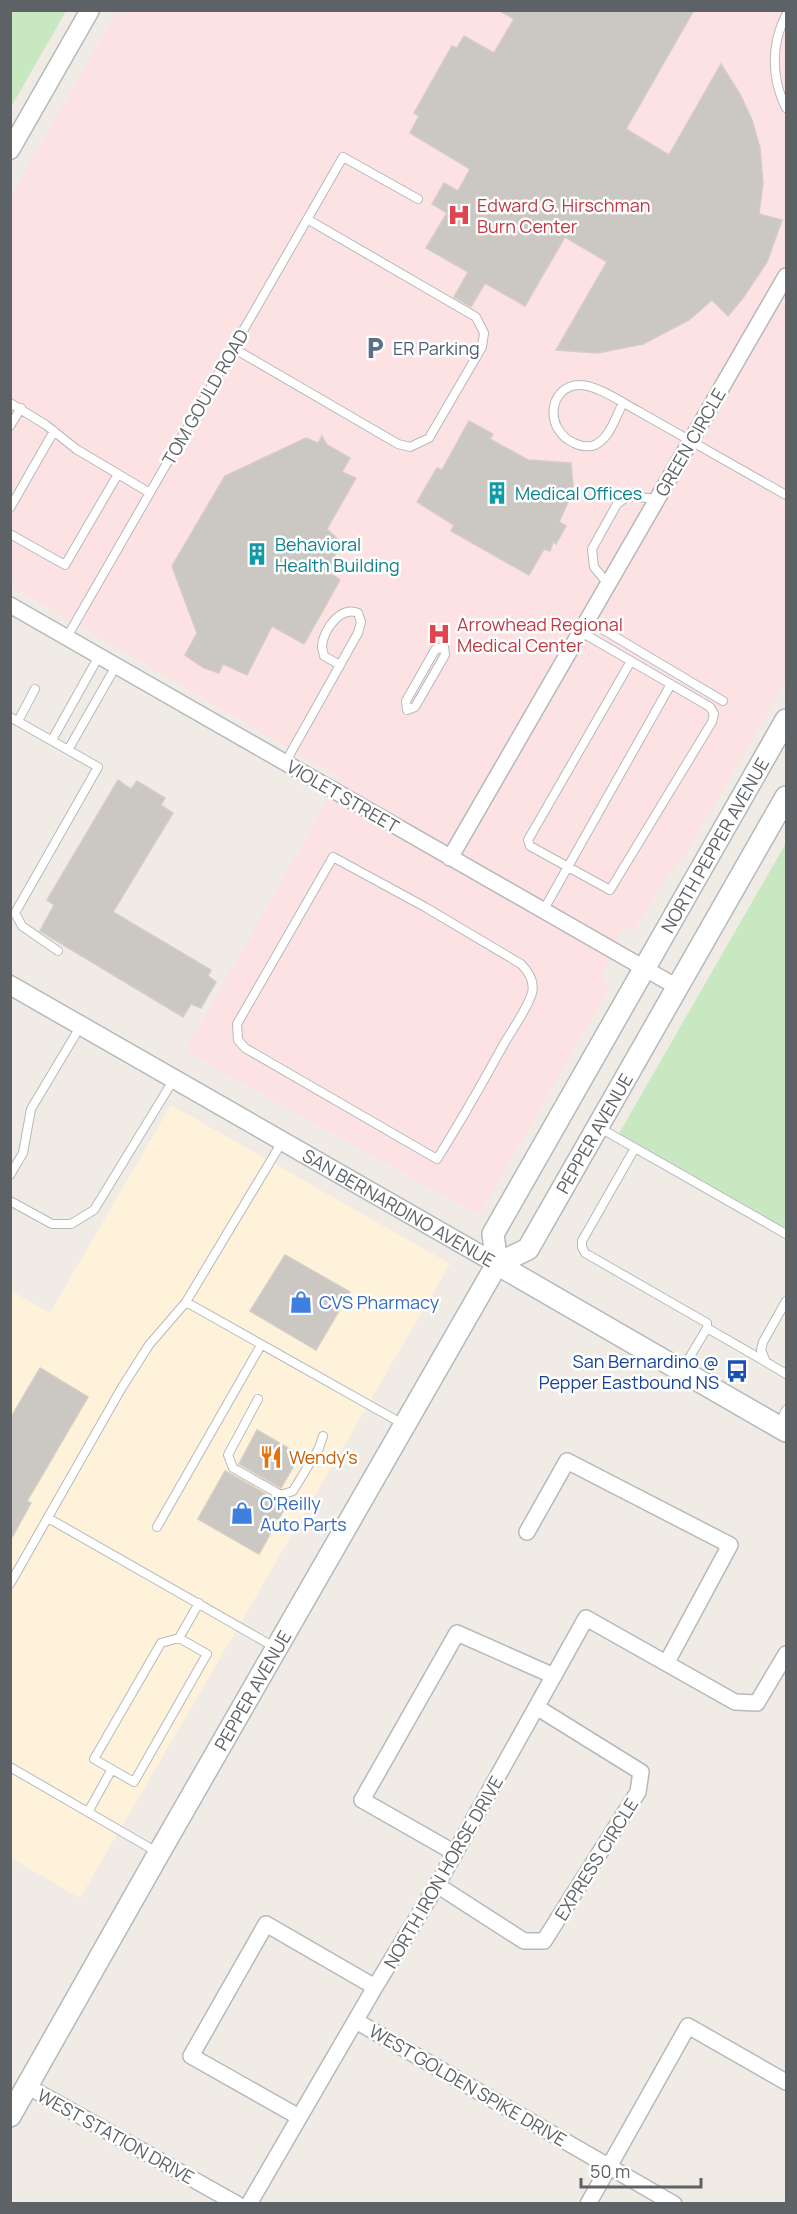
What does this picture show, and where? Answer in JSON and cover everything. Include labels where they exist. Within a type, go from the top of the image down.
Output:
[{"type":"main road","name":"NORTH PEPPER AVENUE","points":[[644,969],[786,720]]},
{"type":"main road","points":[[677,987],[786,797]]},
{"type":"main road","points":[[497,1264],[493,1234],[644,969]]},
{"type":"main road","name":"PEPPER AVENUE","points":[[10,2116],[497,1264],[528,1249],[677,987]]},
{"type":"main road","name":"SAN BERNARDINO AVENUE","points":[[497,1264],[681,1371],[784,1422]]},
{"type":"street","points":[[10,150],[90,10]]},
{"type":"street","name":"GREEN CIRCLE","points":[[450,858],[786,276]]},
{"type":"street","name":"VIOLET STREET","points":[[10,605],[677,987]]},
{"type":"street","name":"SAN BERNARDINO AVENUE","points":[[10,985],[497,1264]]},
{"type":"street","points":[[527,1532],[567,1461],[730,1545],[667,1662],[735,1702],[758,1703],[786,1654]]},
{"type":"street","name":"NORTH IRON HORSE DRIVE","points":[[249,2204],[437,1885],[538,1708],[586,1618],[667,1662]]},
{"type":"street","points":[[455,1853],[362,1800],[457,1633],[554,1677]]},
{"type":"street","name":"EXPRESS CIRCLE","points":[[437,1885],[524,1941],[544,1941],[638,1792],[640,1772],[538,1708]]},
{"type":"street","points":[[299,2117],[191,2056],[266,1924],[375,1987]]},
{"type":"street","name":"WEST GOLDEN SPIKE DRIVE","points":[[356,2020],[674,2204]]},
{"type":"street","points":[[588,2204],[688,2026],[786,2082]]},
{"type":"street","name":"WEST STATION DRIVE","points":[[27,2086],[237,2204]]},
{"type":"lane","points":[[786,15],[777,36],[775,67],[786,108]]},
{"type":"lane","name":"TOM GOULD ROAD","points":[[67,637],[343,157],[418,199]]},
{"type":"lane","points":[[233,348],[399,444],[410,447],[429,438],[457,393],[482,347],[484,333],[476,317],[307,219]]},
{"type":"lane","points":[[623,403],[605,439],[591,446],[583,447],[567,440],[559,433],[554,423],[552,413],[561,393],[574,385],[592,386],[691,440],[786,495]]},
{"type":"lane","points":[[10,403],[54,431],[76,449],[150,492]]},
{"type":"lane","points":[[10,426],[21,408]]},
{"type":"lane","points":[[10,508],[54,431]]},
{"type":"lane","points":[[10,534],[65,565],[117,474]]},
{"type":"lane","points":[[609,584],[594,567],[591,554],[594,544],[617,504],[628,496],[657,499]]},
{"type":"lane","points":[[285,763],[358,633],[361,622],[358,613],[351,610],[344,611],[338,617],[326,634],[321,647],[324,656],[340,665]]},
{"type":"lane","points":[[584,626],[631,661],[710,707],[714,714],[712,723],[610,890],[530,846],[528,840],[631,661]]},
{"type":"lane","points":[[584,626],[723,701]]},
{"type":"lane","points":[[444,646],[445,656],[415,707],[408,710],[406,701],[435,650],[444,646]]},
{"type":"lane","points":[[52,740],[99,656]]},
{"type":"lane","points":[[68,750],[116,665]]},
{"type":"lane","points":[[543,911],[671,684]]},
{"type":"lane","points":[[35,689],[14,719],[98,767],[15,913],[22,926],[58,951]]},
{"type":"lane","points":[[333,856],[521,964],[529,972],[532,981],[532,992],[518,1020],[464,1117],[437,1159],[347,1107],[245,1048],[238,1040],[236,1032],[237,1024],[333,856]]},
{"type":"lane","points":[[10,1175],[23,1153],[31,1109],[81,1026]]},
{"type":"lane","points":[[10,1201],[52,1224],[71,1224],[94,1210],[174,1079]]},
{"type":"lane","points":[[598,1127],[786,1234]]},
{"type":"lane","points":[[10,1584],[121,1389],[149,1346],[186,1302],[283,1141]]},
{"type":"lane","points":[[635,1148],[582,1241],[582,1247],[585,1253],[707,1323],[707,1328],[681,1371]]},
{"type":"lane","points":[[766,1362],[761,1350],[786,1301]]},
{"type":"lane","points":[[186,1302],[405,1425]]},
{"type":"lane","points":[[707,1328],[786,1374]]},
{"type":"lane","points":[[158,1527],[261,1345]]},
{"type":"lane","points":[[258,1399],[228,1455],[233,1468],[281,1495],[294,1491],[319,1448],[323,1436]]},
{"type":"lane","points":[[48,1518],[277,1648]]},
{"type":"lane","points":[[179,1638],[207,1654],[134,1782],[94,1759],[161,1644],[179,1638],[199,1604]]},
{"type":"lane","points":[[10,1767],[159,1853]]},
{"type":"lane","points":[[88,1812],[112,1769]]},
{"type":"shaded area","name":"Arrowhead Regional Medical Center","points":[[117,11],[786,11],[786,682],[685,855],[665,880],[635,928],[620,932],[603,974],[609,989],[481,1212],[473,1212],[185,1051],[340,778],[11,586],[11,196]]},
{"type":"shaded area","points":[[171,1105],[450,1264],[80,1898],[11,1858],[11,1291],[50,1313]]},
{"type":"green space","points":[[10,11],[66,11],[11,107]]},
{"type":"green space","points":[[786,843],[786,1228],[617,1137]]},
{"type":"building","points":[[498,10],[694,10],[626,129],[669,155],[721,64],[740,94],[752,120],[760,148],[763,183],[759,214],[782,220],[767,262],[728,316],[712,300],[689,320],[643,344],[598,353],[556,350],[607,262],[565,237],[525,306],[485,283],[471,307],[454,297],[468,272],[426,248],[447,213],[432,204],[444,183],[458,191],[470,169],[410,133],[419,116],[414,113],[452,46],[457,48],[464,36],[494,53],[514,19]]},
{"type":"building","name":"Medical Offices","points":[[469,421],[493,434],[490,439],[528,460],[571,463],[573,486],[559,522],[566,526],[556,544],[553,542],[550,551],[544,549],[529,575],[451,531],[454,525],[417,502],[437,468],[442,470]]},
{"type":"building","name":"Behavioral Health Building","points":[[322,436],[327,445],[350,458],[342,472],[356,478],[327,529],[341,542],[328,571],[340,580],[304,644],[272,626],[247,675],[223,664],[219,673],[204,668],[185,655],[197,633],[172,566],[225,476],[306,438],[318,443]]},
{"type":"building","points":[[118,780],[131,789],[137,781],[165,798],[161,805],[173,813],[113,912],[211,970],[208,976],[216,982],[201,1008],[191,1004],[183,1017],[40,931],[54,905],[47,900]]},
{"type":"building","name":"CVS Pharmacy","points":[[285,1255],[350,1292],[316,1350],[250,1311]]},
{"type":"building","points":[[40,1368],[88,1397],[27,1501],[31,1503],[10,1541],[10,1419]]},
{"type":"building","name":"Wendy's","points":[[257,1430],[300,1455],[281,1488],[239,1464]]},
{"type":"building","name":"O'Reilly Auto Parts","points":[[225,1471],[286,1506],[259,1554],[198,1519]]},
{"type":"place","name":"Edward G. Hirschman Burn Center","points":[[459,215]]},
{"type":"place","name":"ER Parking","points":[[375,348]]},
{"type":"place","name":"Medical Offices","points":[[497,493]]},
{"type":"place","name":"Behavioral Health Building","points":[[257,554]]},
{"type":"place","name":"Arrowhead Regional Medical Center","points":[[439,634]]},
{"type":"place","name":"CVS Pharmacy","points":[[301,1302]]},
{"type":"place","name":"San Bernardino @ Pepper Eastbound NS","points":[[737,1371]]},
{"type":"place","name":"Wendy's","points":[[271,1457]]},
{"type":"place","name":"O'Reilly Auto Parts","points":[[242,1513]]}]
